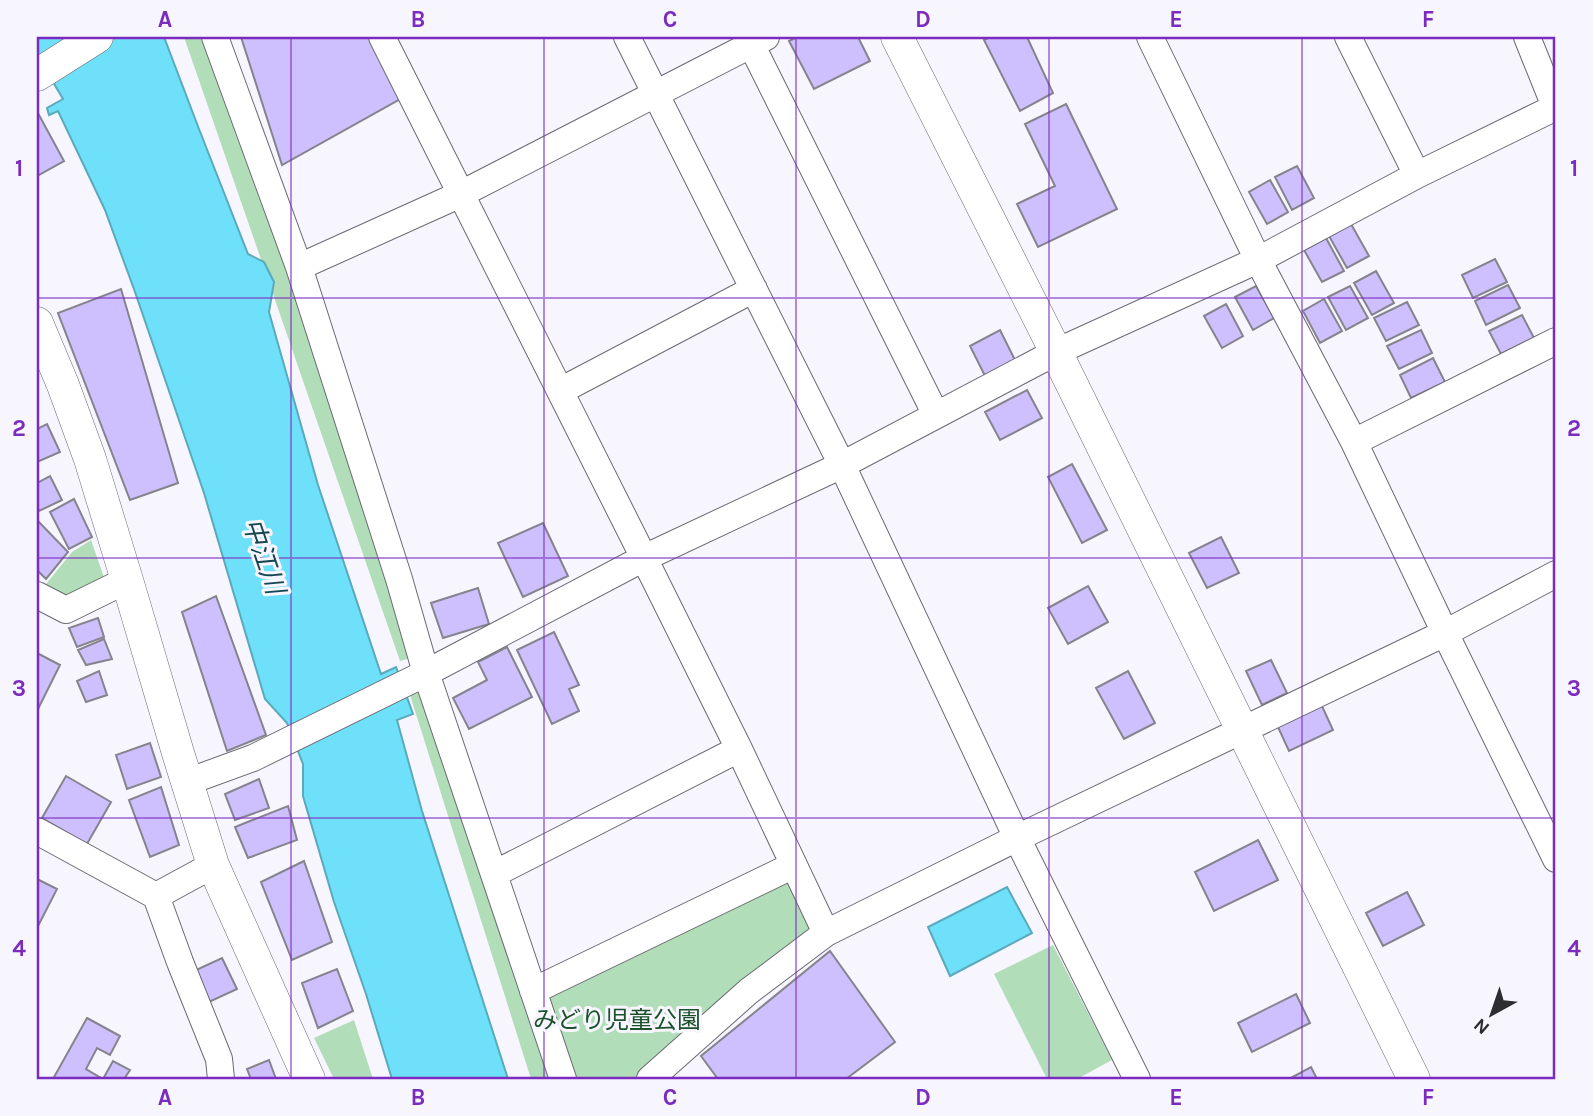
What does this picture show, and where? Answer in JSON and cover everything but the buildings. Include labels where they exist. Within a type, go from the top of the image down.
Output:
[{"type":"street","points":[[37,75],[97,37]]},
{"type":"street","points":[[215,37],[299,267],[399,579],[419,676],[494,874],[563,1079]]},
{"type":"street","points":[[382,37],[645,558],[826,933]]},
{"type":"street","points":[[627,37],[842,465],[1017,838],[1137,1079]]},
{"type":"street","points":[[897,37],[1056,352],[1414,1079]]},
{"type":"street","points":[[1150,37],[1258,260],[1354,442],[1556,859]]},
{"type":"street","points":[[1348,37],[1417,175]]},
{"type":"street","points":[[187,782],[253,758],[419,676],[645,558],[842,465],[1056,352],[1258,260],[1417,175],[1556,108],[1527,37]]},
{"type":"street","points":[[299,267],[461,194],[759,41],[936,415]]},
{"type":"street","points":[[560,391],[754,289]]},
{"type":"street","points":[[37,323],[90,459],[213,865],[309,1079]]},
{"type":"street","points":[[1354,442],[1556,341]]},
{"type":"street","points":[[650,1079],[749,991],[826,933],[1017,838],[1445,633],[1556,574]]},
{"type":"street","points":[[37,596],[66,610],[127,580]]},
{"type":"street","points":[[494,874],[739,749]]},
{"type":"street","points":[[37,831],[156,896],[219,1059],[221,1079]]},
{"type":"street","points":[[156,896],[213,865]]},
{"type":"street","points":[[533,991],[794,865]]},
{"type":"green space","points":[[184,37],[205,37],[213,51],[417,656],[400,661]]},
{"type":"green space","points":[[91,540],[107,586],[62,597],[46,584],[72,552]]},
{"type":"green space","points":[[429,688],[554,1079],[531,1079],[410,695]]},
{"type":"green space","name":"みどり児童公園","points":[[792,872],[821,932],[637,1079],[570,1079],[542,992]]},
{"type":"green space","points":[[1053,945],[1112,1060],[1077,1079],[1047,1079],[994,974]]},
{"type":"green space","points":[[354,1020],[373,1079],[334,1079],[314,1038]]},
{"type":"water","name":"中江川","points":[[37,37],[164,37],[248,254],[264,262],[274,282],[269,312],[318,485],[381,674],[396,667],[413,714],[397,720],[422,811],[508,1079],[392,1079],[334,902],[303,796],[303,764],[287,723],[265,699],[204,493],[105,210],[58,111],[49,115],[47,108],[63,99],[37,55]]},
{"type":"water","points":[[1007,887],[1032,933],[950,976],[928,927]]}]
